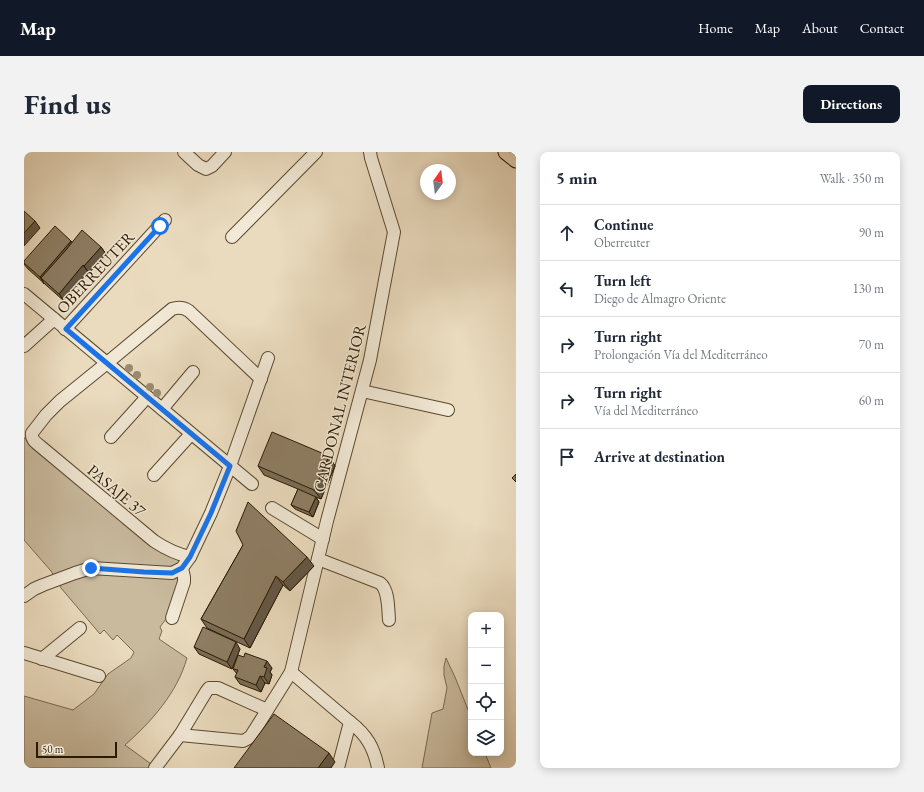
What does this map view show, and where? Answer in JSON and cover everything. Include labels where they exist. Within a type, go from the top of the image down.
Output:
[{"type":"main road","points":[[506,152],[516,160]]},
{"type":"street","points":[[184,152],[198,165],[206,169],[212,166],[225,152]]},
{"type":"street","points":[[232,238],[316,152]]},
{"type":"street","name":"CARDONAL INTERIOR","points":[[180,735],[243,741],[247,739],[251,736],[291,672],[322,539],[370,360],[394,232],[370,152]]},
{"type":"street","name":"OBERREUTER","points":[[66,329],[165,220]]},
{"type":"street","points":[[24,294],[252,484]]},
{"type":"street","points":[[107,364],[172,309],[180,307],[189,311],[261,379]]},
{"type":"street","points":[[24,346],[54,319]]},
{"type":"street","points":[[24,596],[43,585],[91,568],[144,572],[177,570],[190,557],[211,513],[230,466],[268,358]]},
{"type":"street","name":"PASAJE 37","points":[[107,364],[60,401],[32,432],[32,438],[154,541],[178,554],[190,557]]},
{"type":"street","points":[[162,409],[194,372]]},
{"type":"street","points":[[362,391],[448,410]]},
{"type":"street","points":[[111,437],[147,397]]},
{"type":"street","points":[[154,475],[192,434]]},
{"type":"street","points":[[272,508],[322,539]]},
{"type":"street","points":[[318,559],[380,583],[384,586],[386,591],[389,620]]},
{"type":"street","points":[[172,618],[184,582],[184,577],[177,570]]},
{"type":"street","points":[[42,659],[80,628]]},
{"type":"street","points":[[24,653],[99,676]]},
{"type":"street","points":[[291,672],[358,728],[370,743],[374,751],[378,768]]},
{"type":"street","points":[[155,768],[180,735],[209,688],[218,688],[267,710]]},
{"type":"street","points":[[338,768],[350,722]]},
{"type":"shaded area","points":[[24,438],[27,438],[186,559],[181,579],[166,619],[160,627],[162,631],[159,639],[187,658],[183,671],[170,695],[162,706],[145,726],[125,745],[151,764],[149,768],[24,768],[24,696],[73,710],[94,694],[108,674],[131,658],[134,652],[117,635],[113,640],[104,630],[100,634],[61,588],[51,571],[24,540]]},
{"type":"shaded area","points":[[446,658],[468,710],[468,756],[486,756],[491,768],[422,768],[432,713],[443,709],[447,688],[444,675]]},
{"type":"building","points":[[24,211],[35,221],[24,233]]},
{"type":"building","points":[[55,226],[71,241],[40,277],[24,263],[24,261]]},
{"type":"building","points":[[82,230],[101,247],[84,266],[83,265],[59,294],[41,278]]},
{"type":"building","points":[[272,432],[329,456],[314,490],[258,466]]},
{"type":"building","points":[[516,474],[516,482],[512,478]]},
{"type":"building","points":[[298,489],[316,497],[309,512],[291,505]]},
{"type":"building","points":[[248,502],[307,557],[283,582],[276,576],[244,639],[201,619],[243,545],[236,531]]},
{"type":"building","points":[[203,627],[236,642],[227,662],[194,647]]},
{"type":"building","points":[[245,653],[267,661],[264,667],[267,668],[264,677],[260,676],[256,685],[235,677],[238,670],[233,669],[238,655],[244,657]]},
{"type":"building","points":[[274,714],[329,753],[318,768],[234,768]]},
{"type":"route","points":[[91,568],[172,573],[178,571],[186,564],[190,557],[211,513],[230,466],[66,329],[160,226]]}]
